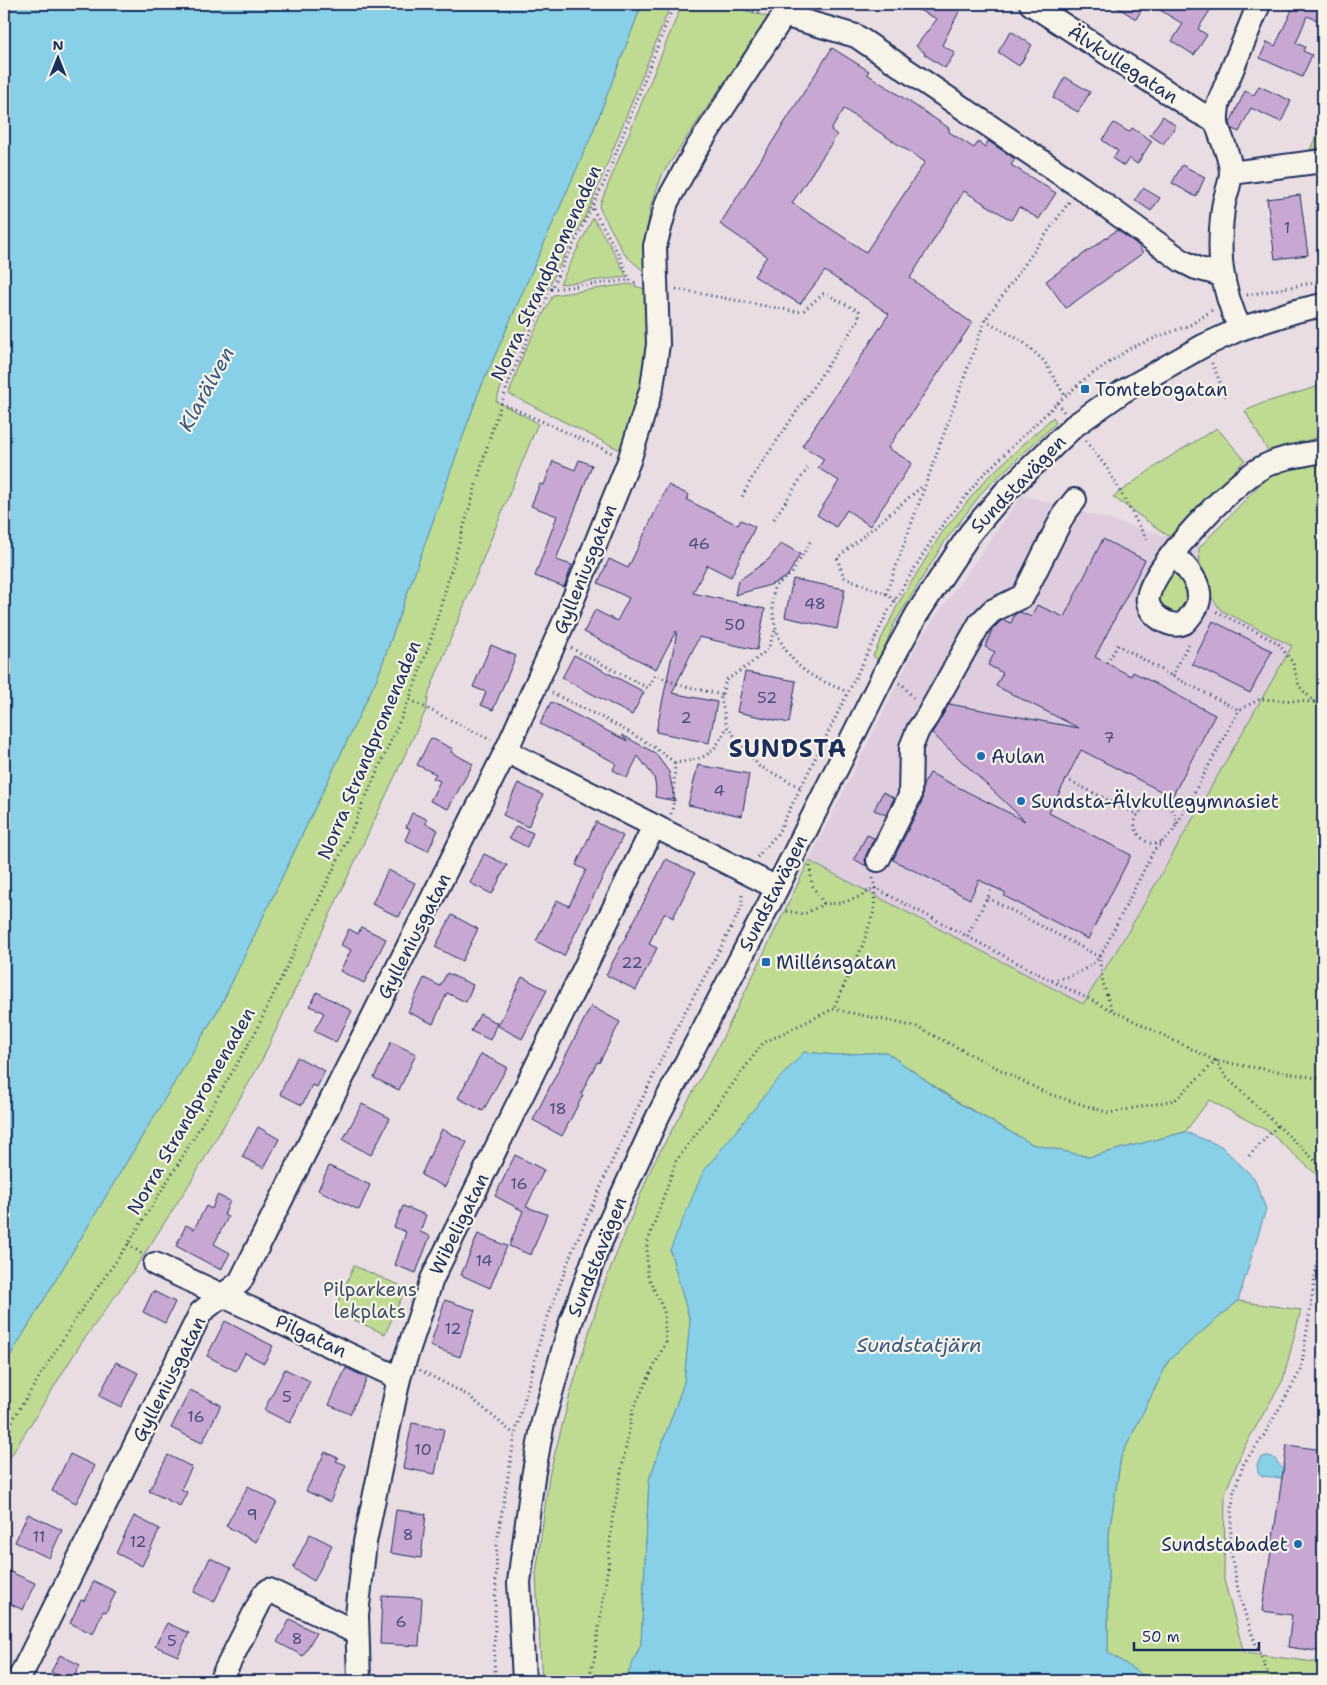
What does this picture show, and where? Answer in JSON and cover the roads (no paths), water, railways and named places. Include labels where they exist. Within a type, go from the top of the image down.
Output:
[{"type":"street","name":"Älvkullegatan","points":[[1031,4],[1198,112],[1217,122]]},
{"type":"street","points":[[1240,329],[1228,303],[1222,275],[1220,242],[1223,207],[1231,173],[1229,156],[1217,122],[1218,104],[1259,4]]},
{"type":"street","points":[[787,10],[856,36],[1080,187],[1182,261],[1196,268],[1222,275]]},
{"type":"street","name":"Gylleniusgatan","points":[[18,1681],[201,1312],[240,1282],[506,751],[555,640],[629,461],[652,387],[658,344],[656,246],[667,202],[697,148],[787,10]]},
{"type":"street","points":[[1231,173],[1323,161]]},
{"type":"street","name":"Sundstavägen","points":[[524,1681],[519,1582],[526,1524],[543,1422],[571,1322],[597,1250],[658,1116],[772,897],[884,674],[918,614],[971,532],[1005,492],[1074,426],[1098,408],[1166,366],[1204,346],[1240,329],[1296,311],[1323,305]]},
{"type":"street","points":[[1173,553],[1188,569],[1200,593],[1198,603],[1186,622],[1179,625],[1170,624],[1154,615],[1148,607],[1148,596],[1157,575],[1173,553],[1235,486],[1262,468],[1282,459],[1323,451]]},
{"type":"street","points":[[878,860],[910,796],[912,747],[918,730],[980,623],[992,611],[1023,596],[1064,514],[1075,500]]},
{"type":"street","points":[[506,751],[660,828],[772,897]]},
{"type":"street","name":"Wibeligatan","points":[[359,1681],[357,1615],[365,1542],[402,1370],[432,1279],[660,828]]},
{"type":"street","name":"Pilgatan","points":[[155,1264],[205,1288],[224,1294],[402,1370]]},
{"type":"street","points":[[220,1681],[264,1594],[269,1590],[357,1633]]},
{"type":"water","name":"Klarälven","points":[[13,4],[642,4],[592,134],[478,394],[378,676],[221,1005],[4,1366],[4,23]]},
{"type":"water","name":"Sundstatjärn","points":[[804,1052],[835,1055],[886,1052],[955,1101],[1032,1144],[1089,1157],[1185,1132],[1221,1146],[1254,1178],[1266,1209],[1238,1301],[1169,1360],[1121,1457],[1108,1539],[1108,1652],[1151,1681],[625,1681],[641,1644],[649,1480],[684,1383],[690,1321],[670,1250],[703,1172],[773,1085]]},
{"type":"water","points":[[1266,1456],[1274,1459],[1283,1469],[1282,1478],[1262,1476],[1258,1472],[1257,1464],[1261,1458]]},
{"type":"place","name":"Tomtebogatan","points":[[1085,389]]},
{"type":"place","name":"Aulan","points":[[981,756]]},
{"type":"place","name":"Sundsta-Älvkullegymnasiet","points":[[1021,801]]},
{"type":"place","name":"Millénsgatan","points":[[766,962]]},
{"type":"place","name":"Sundstabadet","points":[[1298,1544]]},
{"type":"district","name":"SUNDSTA","points":[[788,749]]},
{"type":"park label","name":"Pilparkens lekplats","points":[[370,1300]]}]
